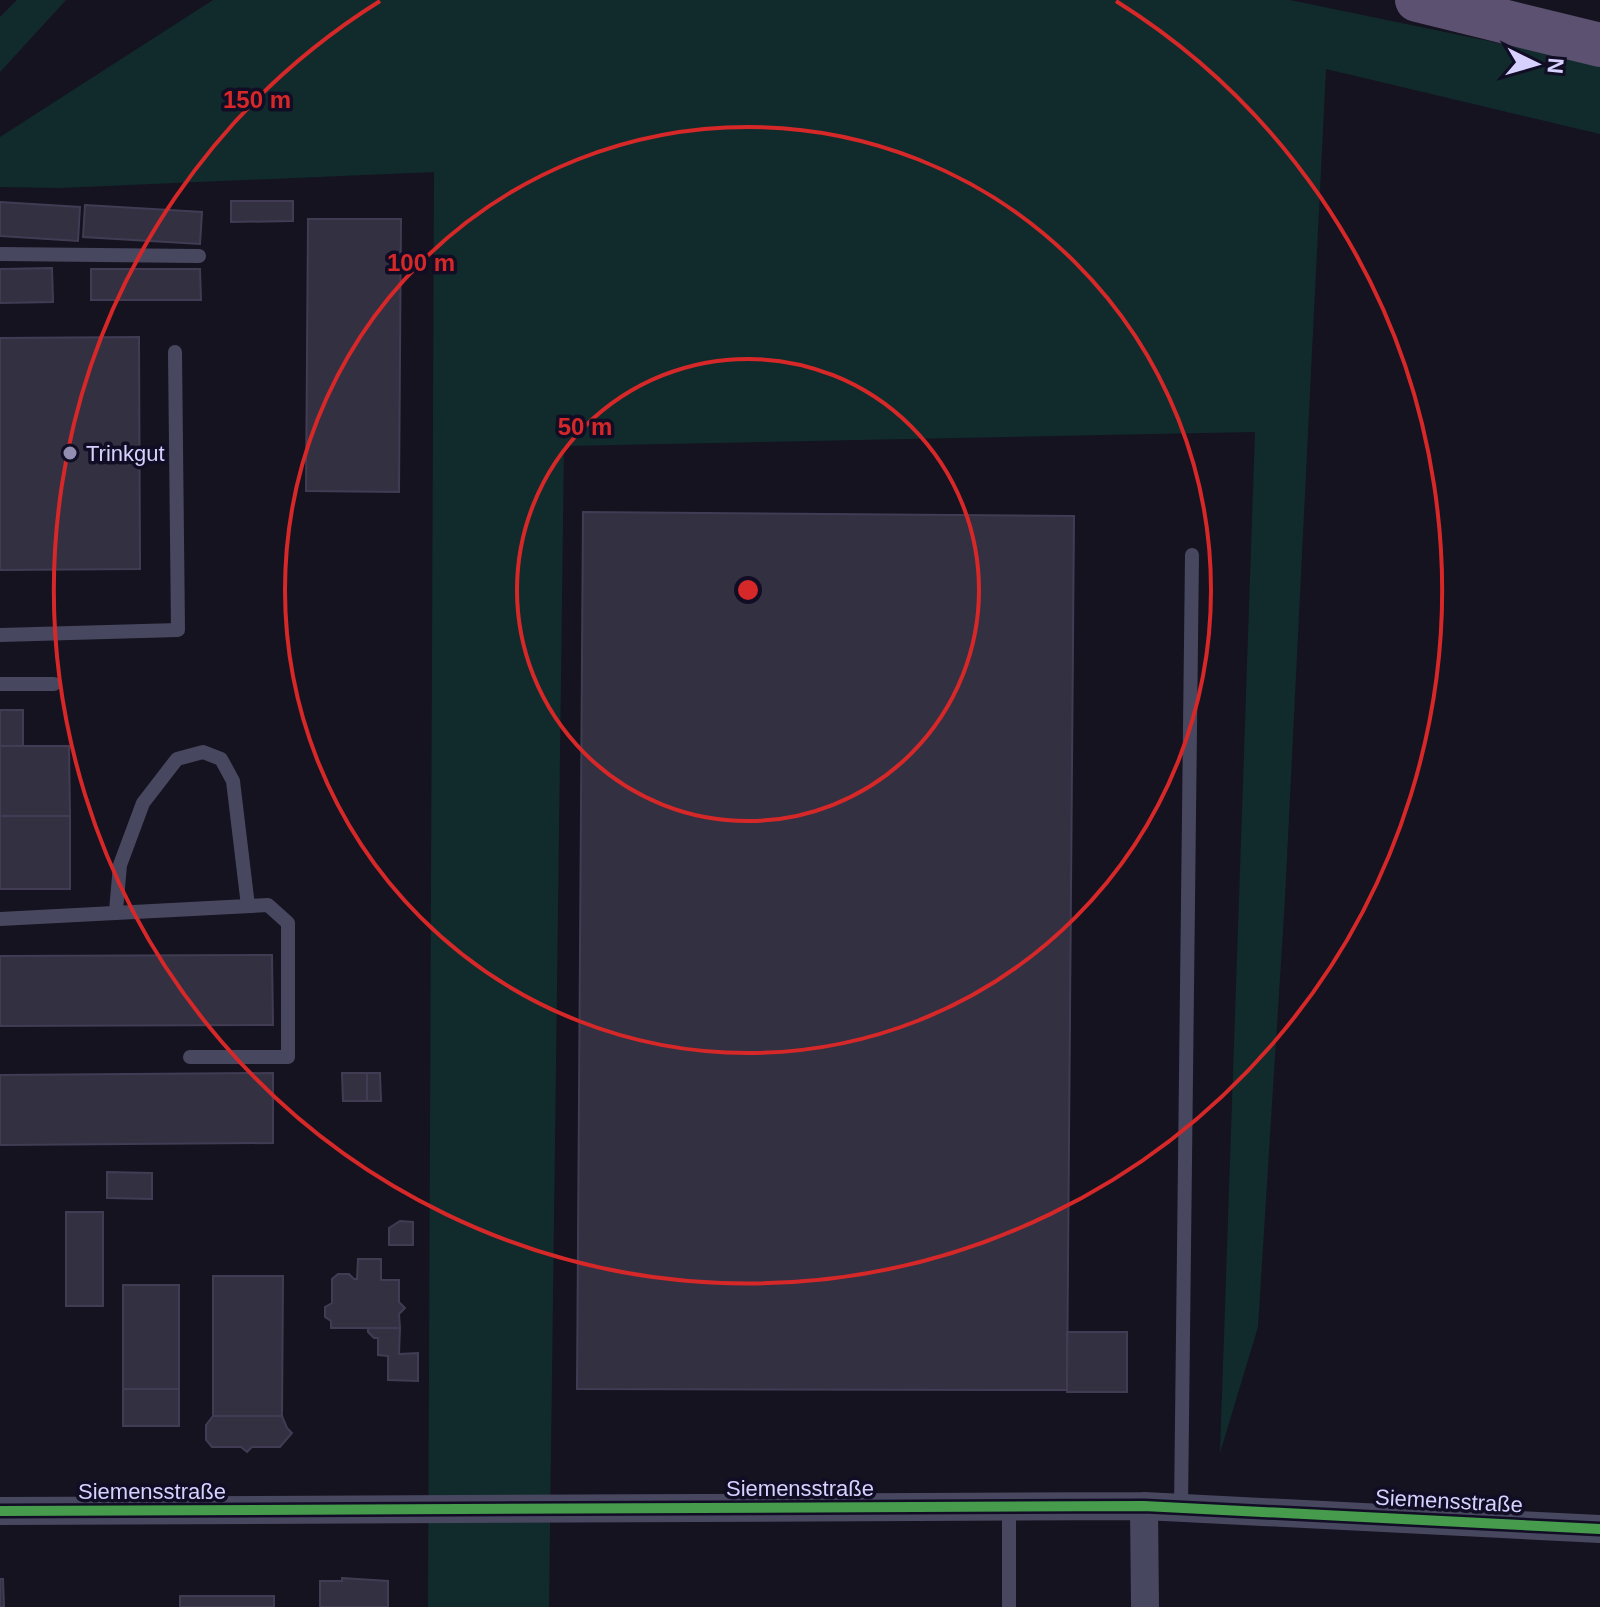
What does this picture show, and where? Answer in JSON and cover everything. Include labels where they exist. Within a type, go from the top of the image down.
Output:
[{"type":"main road","points":[[1417,0],[1600,45]]},
{"type":"street","name":"Siemensstraße","points":[[0,1511],[1144,1506],[1600,1529]]},
{"type":"street","points":[[1144,1506],[1145,1607]]},
{"type":"lane","points":[[0,254],[199,256]]},
{"type":"lane","points":[[0,635],[178,630],[175,352]]},
{"type":"lane","points":[[1181,1508],[1192,555]]},
{"type":"lane","points":[[0,684],[54,684]]},
{"type":"lane","points":[[116,911],[120,865],[143,803],[177,759],[203,752],[221,759],[233,781],[248,906]]},
{"type":"lane","points":[[0,919],[268,905],[288,923],[288,1057],[190,1057]]},
{"type":"lane","points":[[1009,1507],[1009,1607]]},
{"type":"green space","points":[[17,0],[66,0],[0,72],[0,17]]},
{"type":"green space","points":[[213,0],[1290,0],[1600,64],[1600,134],[1326,69],[1285,898],[1258,1327],[1220,1453],[1255,432],[564,446],[549,1607],[428,1607],[434,172],[60,188],[0,187],[0,137]]},
{"type":"building","points":[[231,201],[293,201],[293,221],[231,222]]},
{"type":"building","points":[[0,202],[80,207],[78,241],[0,236]]},
{"type":"building","points":[[85,205],[202,212],[200,244],[83,237]]},
{"type":"building","points":[[308,219],[401,219],[399,492],[306,491]]},
{"type":"building","points":[[52,268],[53,302],[0,303],[0,269]]},
{"type":"building","points":[[91,269],[200,269],[201,300],[91,300]]},
{"type":"building","name":"Trinkgut","points":[[139,337],[140,569],[0,570],[0,338]]},
{"type":"building","points":[[583,512],[1074,516],[1067,1390],[577,1389]]},
{"type":"building","points":[[0,710],[23,710],[23,746],[0,746]]},
{"type":"building","points":[[0,746],[69,746],[70,816],[0,816]]},
{"type":"building","points":[[0,816],[70,816],[70,889],[0,889]]},
{"type":"building","points":[[272,955],[273,1025],[0,1026],[0,956]]},
{"type":"building","points":[[273,1073],[273,1143],[0,1145],[0,1075]]},
{"type":"building","points":[[342,1073],[367,1073],[367,1101],[343,1101]]},
{"type":"building","points":[[367,1073],[380,1073],[381,1101],[367,1101]]},
{"type":"building","points":[[107,1172],[152,1173],[152,1199],[107,1198]]},
{"type":"building","points":[[66,1212],[103,1212],[103,1306],[66,1306]]},
{"type":"building","points":[[400,1221],[413,1222],[413,1245],[389,1245],[389,1228]]},
{"type":"building","points":[[358,1259],[381,1259],[381,1280],[399,1280],[399,1302],[405,1308],[399,1314],[400,1328],[331,1328],[331,1321],[325,1317],[325,1307],[332,1303],[332,1279],[338,1274],[349,1274],[357,1279]]},
{"type":"building","points":[[213,1276],[283,1276],[282,1416],[213,1416]]},
{"type":"building","points":[[123,1285],[179,1285],[179,1389],[123,1389]]},
{"type":"building","points":[[368,1328],[400,1328],[399,1354],[418,1353],[418,1381],[388,1380],[388,1356],[378,1355],[378,1338],[368,1332]]},
{"type":"building","points":[[1067,1332],[1127,1332],[1127,1392],[1067,1392]]},
{"type":"building","points":[[123,1389],[179,1389],[179,1426],[123,1426]]},
{"type":"building","points":[[213,1416],[282,1416],[292,1433],[280,1447],[252,1447],[247,1452],[241,1447],[212,1447],[206,1440],[206,1425]]},
{"type":"building","points":[[342,1578],[388,1581],[388,1607],[320,1607],[320,1581],[342,1581]]},
{"type":"building","points":[[0,1579],[3,1579],[4,1607],[0,1607]]},
{"type":"building","points":[[180,1596],[274,1596],[274,1607],[180,1607]]},
{"type":"cycle path","points":[[0,1511],[1144,1506],[1600,1529]]},
{"type":"place","name":"Trinkgut","points":[[70,453]]}]
